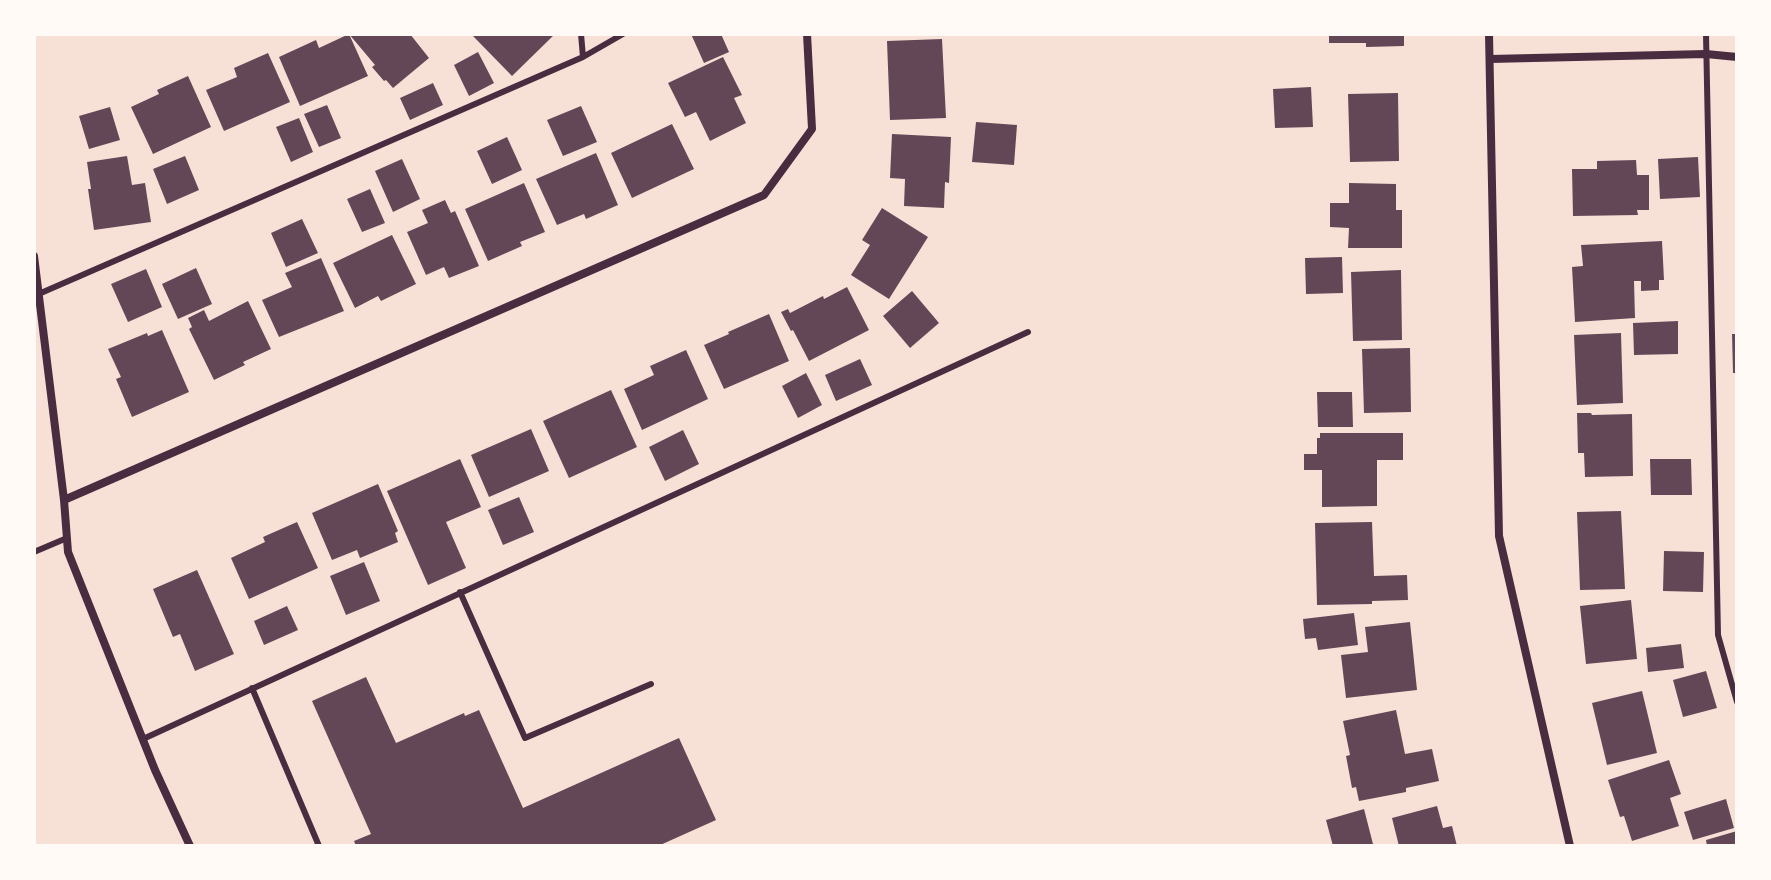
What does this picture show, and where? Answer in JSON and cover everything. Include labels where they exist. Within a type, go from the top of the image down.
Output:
[{"type":"street","points":[[64,500],[764,195],[812,129],[807,34]]},
{"type":"street","points":[[1489,34],[1499,536],[1570,846]]},
{"type":"street","points":[[1490,59],[1706,54],[1737,57]]},
{"type":"street","points":[[34,256],[68,552],[143,739],[190,846]]},
{"type":"lane","points":[[581,34],[583,57]]},
{"type":"lane","points":[[37,295],[583,57],[623,34]]},
{"type":"lane","points":[[1706,34],[1718,635],[1737,702]]},
{"type":"lane","points":[[143,739],[1028,332]]},
{"type":"lane","points":[[34,552],[67,538]]},
{"type":"lane","points":[[460,592],[525,738],[651,684]]},
{"type":"lane","points":[[252,688],[319,846]]},
{"type":"building","points":[[349,34],[410,34],[429,58],[393,88],[372,67],[375,65]]},
{"type":"building","points":[[349,34],[368,76],[300,106],[279,57],[316,40],[319,48]]},
{"type":"building","points":[[555,34],[512,76],[473,36]]},
{"type":"building","points":[[691,34],[721,34],[729,52],[704,63]]},
{"type":"building","points":[[1329,34],[1404,34],[1404,46],[1366,47],[1366,43],[1329,43]]},
{"type":"building","points":[[942,39],[946,118],[890,120],[887,41]]},
{"type":"building","points":[[478,52],[494,83],[469,96],[454,65]]},
{"type":"building","points":[[268,53],[290,102],[224,131],[206,90],[237,77],[234,68]]},
{"type":"building","points":[[723,57],[742,95],[734,98],[746,123],[710,141],[696,112],[685,117],[668,83]]},
{"type":"building","points":[[188,76],[211,127],[153,154],[131,107],[159,94],[157,90]]},
{"type":"building","points":[[433,83],[443,105],[410,120],[400,98]]},
{"type":"building","points":[[1311,87],[1313,127],[1275,128],[1273,89]]},
{"type":"building","points":[[1398,93],[1399,161],[1350,162],[1348,94]]},
{"type":"building","points":[[327,105],[341,138],[319,147],[304,114]]},
{"type":"building","points":[[581,106],[597,142],[563,156],[547,120]]},
{"type":"building","points":[[110,107],[120,140],[89,149],[79,116]]},
{"type":"building","points":[[299,118],[313,152],[291,162],[276,127]]},
{"type":"building","points":[[976,122],[1017,125],[1014,165],[972,162]]},
{"type":"building","points":[[672,124],[694,169],[632,198],[611,153]]},
{"type":"building","points":[[892,134],[951,137],[949,183],[945,182],[944,208],[904,206],[905,179],[890,178]]},
{"type":"building","points":[[507,137],[522,170],[492,184],[477,151]]},
{"type":"building","points":[[596,153],[618,205],[586,219],[584,214],[557,225],[536,179]]},
{"type":"building","points":[[127,156],[132,185],[145,183],[151,222],[94,230],[87,162]]},
{"type":"building","points":[[185,156],[199,190],[167,204],[153,169]]},
{"type":"building","points":[[1698,157],[1700,197],[1660,199],[1658,159]]},
{"type":"building","points":[[402,159],[420,199],[393,212],[375,171]]},
{"type":"building","points":[[1636,160],[1637,175],[1649,175],[1649,210],[1637,210],[1638,215],[1573,216],[1572,169],[1597,169],[1597,161]]},
{"type":"building","points":[[524,183],[545,232],[520,242],[522,246],[488,261],[465,209]]},
{"type":"building","points":[[1349,183],[1396,184],[1396,210],[1402,210],[1402,248],[1348,248],[1349,228],[1330,227],[1330,203],[1349,203]]},
{"type":"building","points":[[370,189],[385,223],[362,232],[347,199]]},
{"type":"building","points":[[445,200],[451,213],[455,211],[479,266],[449,278],[444,267],[426,275],[407,232],[428,223],[422,210]]},
{"type":"building","points":[[882,208],[928,237],[889,299],[851,275],[870,245],[862,240]]},
{"type":"building","points":[[302,219],[318,253],[286,267],[271,233]]},
{"type":"building","points":[[392,235],[416,284],[381,301],[378,296],[355,308],[333,263]]},
{"type":"building","points":[[1662,241],[1664,280],[1659,280],[1659,290],[1641,291],[1641,281],[1634,281],[1635,318],[1575,322],[1572,267],[1583,266],[1581,245]]},
{"type":"building","points":[[1342,257],[1343,293],[1306,294],[1305,258]]},
{"type":"building","points":[[321,258],[344,311],[279,337],[262,300],[292,287],[285,273]]},
{"type":"building","points":[[196,268],[212,304],[178,319],[162,284]]},
{"type":"building","points":[[146,269],[162,307],[128,322],[111,284]]},
{"type":"building","points":[[1401,270],[1402,340],[1353,341],[1351,272]]},
{"type":"building","points":[[847,287],[869,330],[809,361],[781,312],[788,309],[790,313]]},
{"type":"building","points":[[912,291],[939,323],[910,348],[883,316]]},
{"type":"building","points":[[248,301],[271,349],[214,380],[189,329],[192,327],[188,318],[204,310],[209,321]]},
{"type":"building","points":[[769,314],[789,361],[724,389],[704,345]]},
{"type":"building","points":[[1678,321],[1678,354],[1634,355],[1633,323]]},
{"type":"building","points":[[162,330],[189,392],[132,417],[116,379],[121,377],[108,349]]},
{"type":"building","points":[[1621,333],[1623,403],[1577,405],[1574,335]]},
{"type":"building","points":[[1732,334],[1737,334],[1737,373],[1733,373]]},
{"type":"building","points":[[1410,348],[1411,412],[1364,413],[1362,349]]},
{"type":"building","points":[[686,350],[708,399],[642,430],[624,389],[654,375],[650,366]]},
{"type":"building","points":[[860,359],[872,385],[836,401],[825,375]]},
{"type":"building","points":[[806,373],[822,405],[798,418],[782,386]]},
{"type":"building","points":[[611,390],[637,447],[569,478],[543,421]]},
{"type":"building","points":[[1317,392],[1352,392],[1353,427],[1318,427]]},
{"type":"building","points":[[1577,413],[1632,414],[1633,476],[1585,477],[1584,453],[1578,453]]},
{"type":"building","points":[[531,429],[549,471],[489,497],[471,455]]},
{"type":"building","points":[[683,430],[699,464],[665,481],[649,447]]},
{"type":"building","points":[[1320,433],[1403,433],[1403,460],[1377,460],[1377,506],[1322,507],[1322,470],[1304,470],[1304,454],[1317,454]]},
{"type":"building","points":[[460,459],[481,507],[446,522],[466,568],[428,585],[387,491]]},
{"type":"building","points":[[1650,459],[1691,459],[1692,495],[1651,495]]},
{"type":"building","points":[[378,484],[398,531],[395,533],[398,542],[360,558],[357,550],[332,560],[312,513]]},
{"type":"building","points":[[519,497],[534,532],[503,545],[488,510]]},
{"type":"building","points":[[1621,511],[1625,589],[1580,590],[1577,512]]},
{"type":"building","points":[[297,522],[318,568],[249,599],[231,558],[265,542],[263,537]]},
{"type":"building","points":[[1372,522],[1374,576],[1407,575],[1408,600],[1317,605],[1315,523]]},
{"type":"building","points":[[1664,551],[1704,552],[1703,592],[1663,591]]},
{"type":"building","points":[[364,562],[380,601],[346,615],[330,576]]},
{"type":"building","points":[[197,570],[234,654],[195,671],[180,634],[173,637],[153,589]]},
{"type":"building","points":[[1631,600],[1637,659],[1586,664],[1580,606]]},
{"type":"building","points":[[287,606],[298,630],[264,645],[254,621]]},
{"type":"building","points":[[1354,613],[1358,645],[1318,650],[1316,638],[1305,639],[1303,619]]},
{"type":"building","points":[[1410,622],[1417,690],[1346,698],[1341,655],[1368,652],[1365,627]]},
{"type":"building","points":[[1681,644],[1684,668],[1648,672],[1646,648]]},
{"type":"building","points":[[1706,671],[1717,708],[1683,717],[1673,680]]},
{"type":"building","points":[[366,677],[396,743],[464,713],[465,716],[479,710],[523,808],[679,738],[716,820],[658,846],[356,846],[354,841],[371,834],[312,701]]},
{"type":"building","points":[[1642,691],[1657,753],[1607,765],[1592,703]]},
{"type":"building","points":[[1396,710],[1405,754],[1432,749],[1439,781],[1406,788],[1406,792],[1359,801],[1356,787],[1352,788],[1346,756],[1350,755],[1343,721]]},
{"type":"building","points":[[1669,760],[1681,794],[1670,798],[1679,826],[1632,841],[1608,780]]},
{"type":"building","points":[[1726,799],[1734,828],[1693,840],[1684,812]]},
{"type":"building","points":[[1437,806],[1443,828],[1452,826],[1457,846],[1399,846],[1392,818]]},
{"type":"building","points":[[1364,809],[1373,844],[1333,846],[1326,820]]},
{"type":"building","points":[[1737,831],[1737,846],[1707,846],[1706,840]]}]
